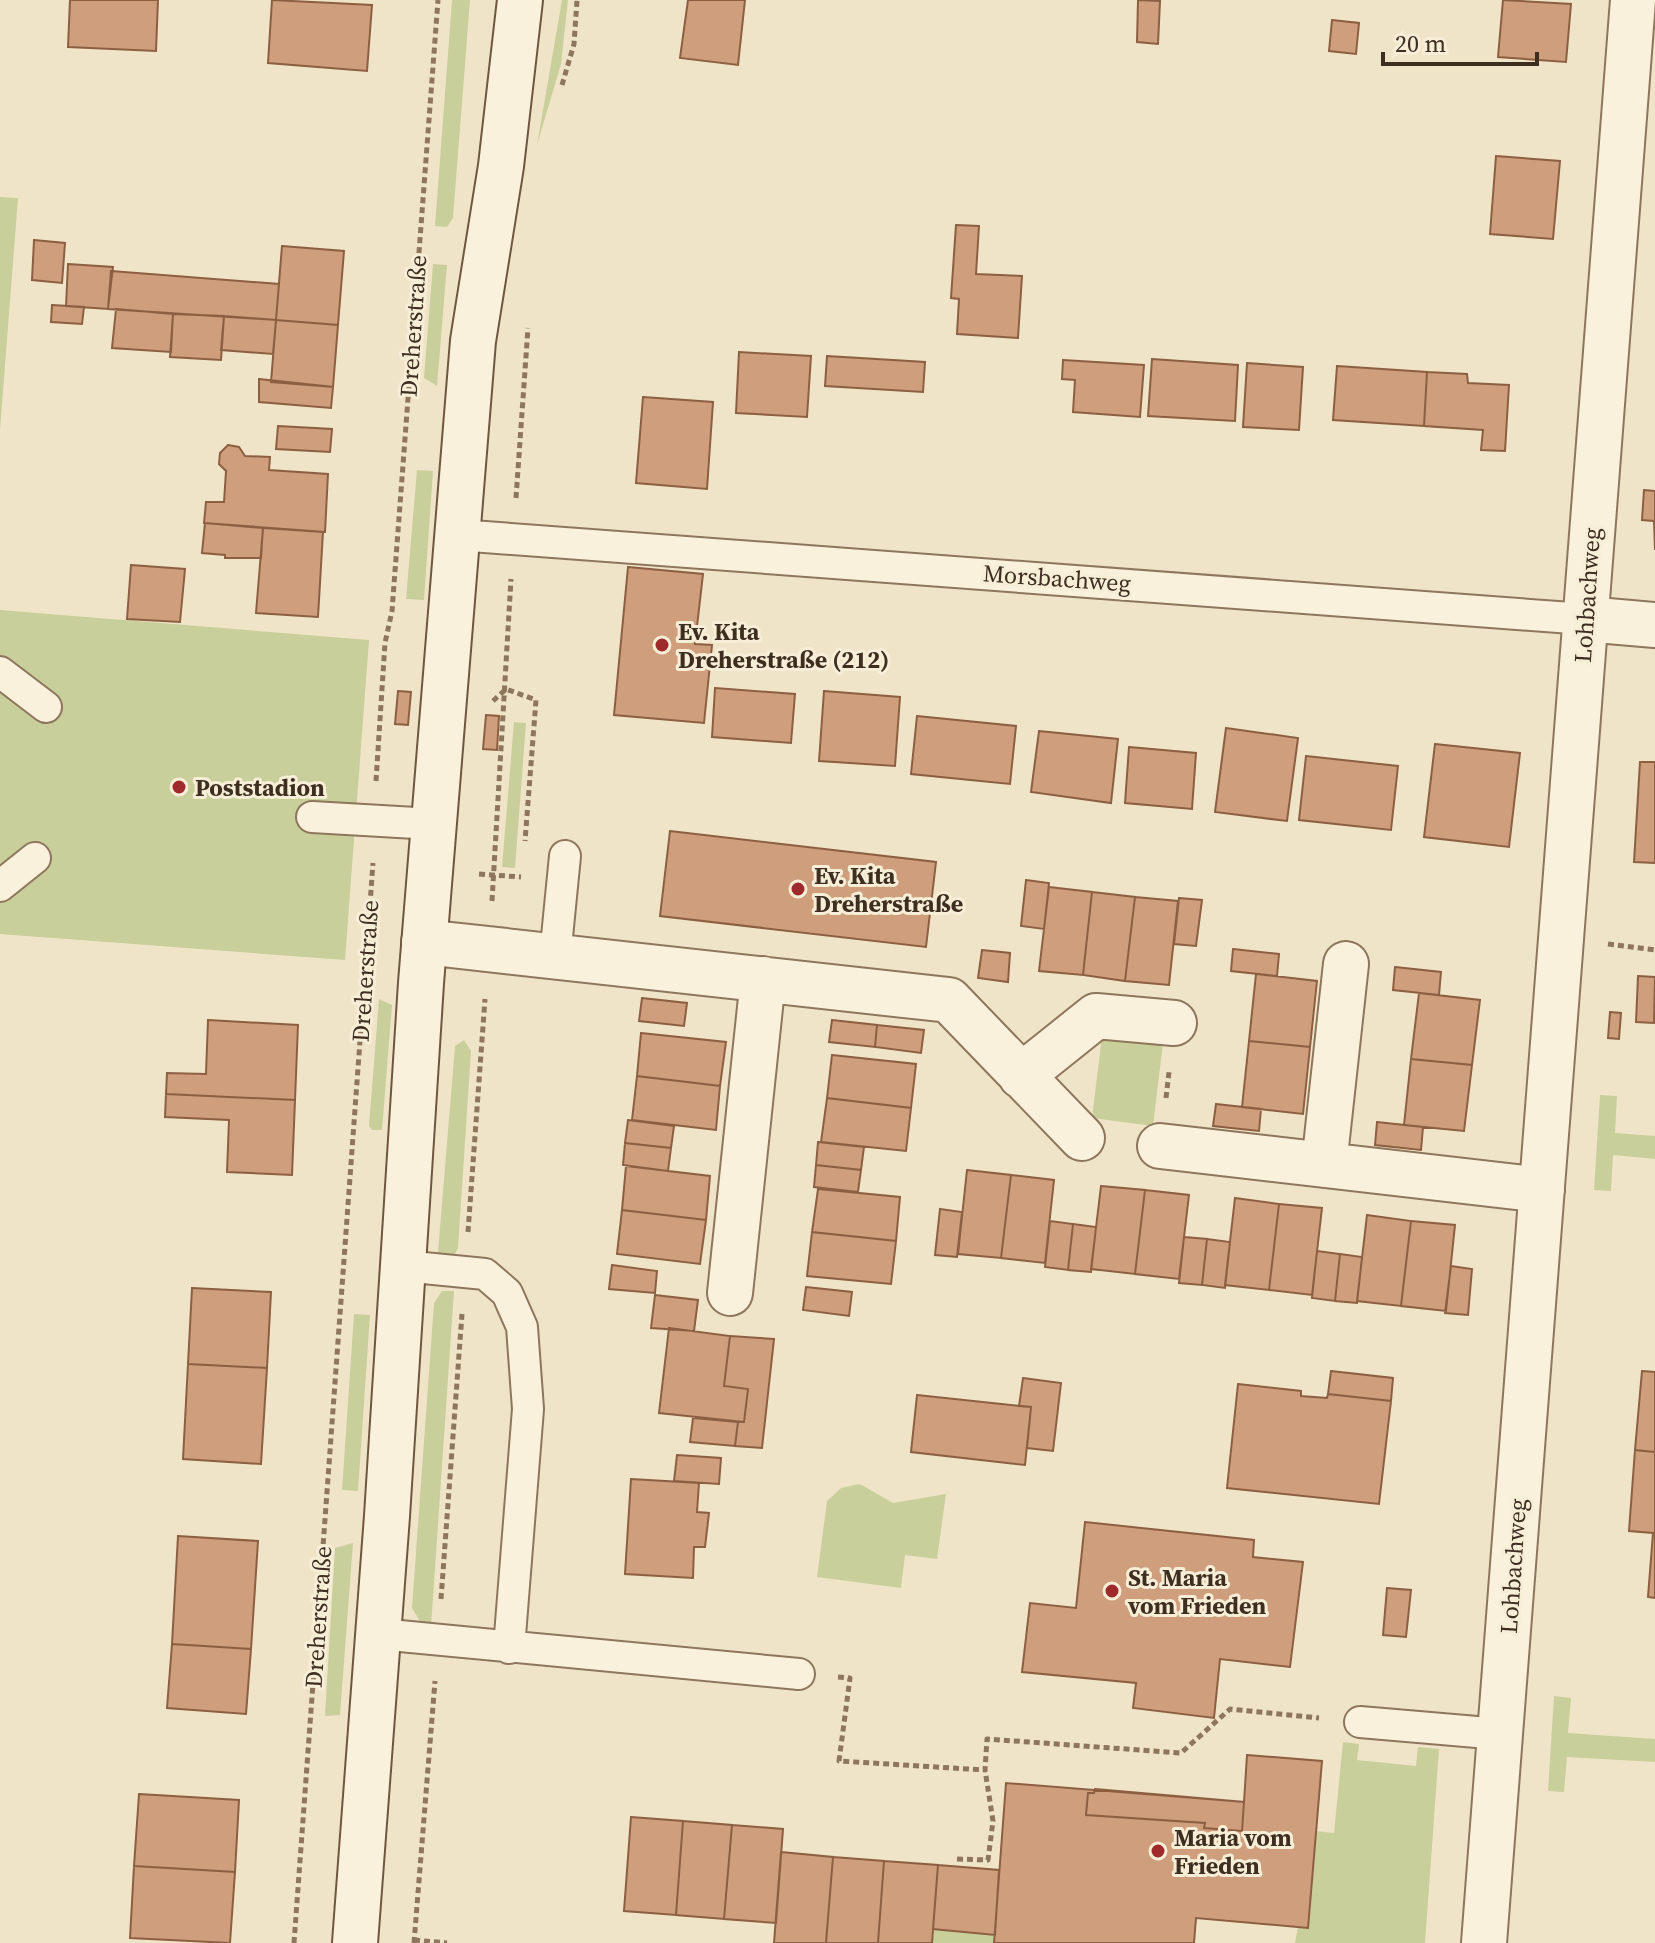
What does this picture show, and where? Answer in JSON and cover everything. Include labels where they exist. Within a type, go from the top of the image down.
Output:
[{"type":"street","points":[[355,1943],[379,1634],[424,942],[473,341],[501,166],[520,0]]},
{"type":"street","name":"Lohbachweg","points":[[1484,1943],[1633,0]]},
{"type":"street","name":"Morsbachweg","points":[[1585,619],[1655,625]]},
{"type":"street","points":[[424,942],[492,957],[555,957],[949,1000],[1082,1138]]},
{"type":"street","points":[[1324,1165],[1346,964]]},
{"type":"street","points":[[730,1293],[763,979]]},
{"type":"street","points":[[1021,1076],[1096,1016],[1174,1023]]},
{"type":"street","points":[[1160,1146],[1542,1190]]},
{"type":"lane","name":"Morsbachweg","points":[[458,535],[1585,619]]},
{"type":"lane","points":[[0,672],[46,707]]},
{"type":"lane","points":[[312,817],[433,824]]},
{"type":"lane","points":[[555,957],[565,856]]},
{"type":"lane","points":[[0,886],[35,858]]},
{"type":"lane","points":[[403,1266],[485,1274],[507,1293],[522,1327],[528,1409],[509,1648]]},
{"type":"lane","points":[[379,1634],[799,1674]]},
{"type":"lane","points":[[1360,1722],[1500,1734]]},
{"type":"path","name":"Dreherstraße","points":[[294,1943],[376,821],[385,643],[392,611],[438,0]]},
{"type":"path","points":[[559,97],[574,44],[577,0]]},
{"type":"path","points":[[447,1943],[414,1942],[492,957],[493,875],[529,321]]},
{"type":"path","points":[[498,696],[506,693],[536,700],[524,847]]},
{"type":"path","points":[[492,957],[519,924],[523,862]]},
{"type":"path","points":[[467,873],[522,877]]},
{"type":"path","points":[[799,1674],[850,1678],[839,1761],[985,1770]]},
{"type":"path","points":[[957,1859],[988,1860],[993,1821],[985,1770],[987,1739],[1181,1753],[1230,1709],[1360,1722]]},
{"type":"green space","points":[[452,0],[470,0],[453,218],[447,227],[435,226]]},
{"type":"green space","points":[[562,0],[568,0],[561,64],[537,145]]},
{"type":"green space","points":[[0,197],[18,198],[0,430]]},
{"type":"green space","points":[[433,264],[447,265],[437,386],[424,378]]},
{"type":"green space","points":[[417,470],[433,471],[424,600],[406,599]]},
{"type":"green space","name":"Poststadion","points":[[0,610],[369,640],[345,960],[0,934]]},
{"type":"green space","points":[[514,722],[526,723],[515,868],[502,867]]},
{"type":"green space","points":[[379,999],[392,1005],[382,1130],[372,1130],[369,1126]]},
{"type":"green space","points":[[1102,1036],[1163,1043],[1153,1126],[1092,1118]]},
{"type":"green space","points":[[464,1040],[471,1051],[458,1248],[453,1258],[446,1258],[438,1252],[455,1046]]},
{"type":"green space","points":[[1600,1095],[1617,1096],[1615,1133],[1655,1136],[1655,1159],[1613,1155],[1611,1191],[1594,1190]]},
{"type":"green space","points":[[442,1291],[454,1291],[431,1627],[421,1623],[412,1608],[434,1303]]},
{"type":"green space","points":[[354,1314],[370,1315],[358,1491],[342,1490]]},
{"type":"green space","points":[[860,1484],[893,1503],[946,1494],[937,1559],[905,1555],[901,1588],[817,1577],[827,1501],[841,1488]]},
{"type":"green space","points":[[353,1543],[340,1715],[325,1716],[335,1548]]},
{"type":"green space","points":[[1554,1696],[1571,1698],[1568,1733],[1655,1739],[1655,1762],[1567,1757],[1564,1792],[1548,1791]]},
{"type":"green space","points":[[1343,1742],[1359,1744],[1357,1760],[1416,1766],[1418,1747],[1439,1749],[1425,1943],[1295,1943],[1316,1831],[1334,1833]]},
{"type":"green space","points":[[933,1929],[995,1935],[994,1943],[932,1943]]},
{"type":"building","points":[[70,0],[158,0],[156,51],[68,47]]},
{"type":"building","points":[[272,0],[372,5],[367,71],[268,63]]},
{"type":"building","points":[[688,0],[745,0],[738,65],[680,58]]},
{"type":"building","points":[[1138,0],[1160,1],[1158,44],[1137,42]]},
{"type":"building","points":[[1503,0],[1571,4],[1566,62],[1498,57]]},
{"type":"building","points":[[1332,20],[1359,23],[1356,54],[1329,51]]},
{"type":"building","points":[[1496,156],[1560,161],[1553,239],[1490,234]]},
{"type":"building","points":[[956,225],[979,226],[976,274],[1022,276],[1018,338],[957,334],[959,299],[951,298]]},
{"type":"building","points":[[34,240],[65,243],[62,283],[32,280]]},
{"type":"building","points":[[282,246],[344,251],[338,325],[276,320]]},
{"type":"building","points":[[68,264],[113,267],[108,309],[66,306]]},
{"type":"building","points":[[111,271],[279,284],[276,320],[108,309]]},
{"type":"building","points":[[52,305],[84,307],[82,324],[51,322]]},
{"type":"building","points":[[116,309],[173,314],[171,352],[112,348]]},
{"type":"building","points":[[173,314],[224,316],[221,360],[170,357]]},
{"type":"building","points":[[224,316],[276,320],[273,354],[221,350]]},
{"type":"building","points":[[276,320],[338,325],[333,387],[271,382]]},
{"type":"building","points":[[739,352],[811,356],[807,417],[736,413]]},
{"type":"building","points":[[827,356],[925,362],[923,392],[825,386]]},
{"type":"building","points":[[1152,359],[1238,365],[1235,421],[1148,416]]},
{"type":"building","points":[[1063,360],[1144,365],[1140,417],[1073,412],[1075,380],[1062,379]]},
{"type":"building","points":[[1247,363],[1303,367],[1299,430],[1243,427]]},
{"type":"building","points":[[1337,366],[1427,372],[1424,426],[1333,420]]},
{"type":"building","points":[[1427,372],[1467,374],[1468,383],[1509,385],[1505,451],[1481,450],[1483,430],[1424,426]]},
{"type":"building","points":[[259,379],[333,387],[331,408],[259,402]]},
{"type":"building","points":[[643,397],[713,402],[707,489],[636,483]]},
{"type":"building","points":[[278,426],[332,429],[330,452],[276,449]]},
{"type":"building","points":[[228,445],[239,447],[245,456],[270,457],[269,470],[328,474],[325,532],[204,523],[206,502],[224,502],[226,471],[219,464],[220,453]]},
{"type":"building","points":[[1644,490],[1655,491],[1655,550],[1654,521],[1642,520]]},
{"type":"building","points":[[205,523],[263,528],[261,558],[225,558],[225,555],[202,553]]},
{"type":"building","points":[[263,528],[323,532],[318,617],[256,613]]},
{"type":"building","points":[[131,565],[185,569],[180,622],[127,619]]},
{"type":"building","name":"Ev. Kita Dreherstraße (212)","points":[[628,567],[703,574],[695,644],[712,645],[704,723],[614,715]]},
{"type":"building","points":[[715,688],[795,694],[791,743],[712,737]]},
{"type":"building","points":[[398,691],[411,692],[408,725],[395,724]]},
{"type":"building","points":[[824,691],[900,697],[895,766],[819,761]]},
{"type":"building","points":[[486,715],[499,716],[497,750],[483,749]]},
{"type":"building","points":[[917,716],[1016,726],[1010,784],[911,774]]},
{"type":"building","points":[[1226,728],[1298,738],[1287,821],[1215,812]]},
{"type":"building","points":[[1039,731],[1118,739],[1111,803],[1031,792]]},
{"type":"building","points":[[1435,744],[1520,753],[1509,847],[1424,837]]},
{"type":"building","points":[[1129,747],[1196,753],[1192,809],[1125,803]]},
{"type":"building","points":[[1306,756],[1398,766],[1391,830],[1299,820]]},
{"type":"building","points":[[1640,762],[1655,762],[1655,863],[1634,862]]},
{"type":"building","name":"Ev. Kita Dreherstraße","points":[[670,831],[936,862],[926,947],[660,916]]},
{"type":"building","points":[[1026,880],[1049,883],[1044,929],[1021,926]]},
{"type":"building","points":[[1049,887],[1092,892],[1083,975],[1039,971]]},
{"type":"building","points":[[1092,892],[1135,897],[1125,981],[1083,975]]},
{"type":"building","points":[[1135,897],[1178,901],[1169,985],[1125,981]]},
{"type":"building","points":[[1179,898],[1202,900],[1196,946],[1174,944]]},
{"type":"building","points":[[1233,949],[1279,954],[1277,976],[1231,971]]},
{"type":"building","points":[[982,950],[1010,953],[1008,982],[978,978]]},
{"type":"building","points":[[1395,967],[1441,972],[1439,995],[1393,990]]},
{"type":"building","points":[[1256,974],[1317,981],[1310,1047],[1249,1041]]},
{"type":"building","points":[[1638,976],[1655,977],[1654,1023],[1636,1022]]},
{"type":"building","points":[[1419,993],[1480,1000],[1472,1065],[1411,1059]]},
{"type":"building","points":[[642,998],[687,1003],[684,1026],[639,1021]]},
{"type":"building","points":[[1610,1012],[1621,1013],[1619,1039],[1608,1038]]},
{"type":"building","points":[[208,1020],[298,1025],[295,1100],[166,1094],[167,1073],[206,1074]]},
{"type":"building","points":[[832,1020],[877,1025],[875,1047],[829,1042]]},
{"type":"building","points":[[877,1025],[924,1030],[921,1053],[875,1047]]},
{"type":"building","points":[[641,1033],[726,1042],[720,1086],[637,1076]]},
{"type":"building","points":[[1249,1041],[1310,1047],[1303,1114],[1242,1107]]},
{"type":"building","points":[[832,1055],[916,1064],[911,1108],[827,1098]]},
{"type":"building","points":[[1411,1059],[1472,1065],[1464,1131],[1404,1125]]},
{"type":"building","points":[[637,1076],[720,1086],[716,1130],[632,1120]]},
{"type":"building","points":[[166,1094],[295,1100],[292,1175],[227,1172],[229,1120],[165,1117]]},
{"type":"building","points":[[827,1098],[911,1108],[906,1151],[821,1142]]},
{"type":"building","points":[[1216,1104],[1261,1109],[1259,1131],[1213,1126]]},
{"type":"building","points":[[628,1120],[674,1126],[671,1148],[625,1143]]},
{"type":"building","points":[[1377,1122],[1423,1127],[1421,1150],[1375,1145]]},
{"type":"building","points":[[818,1142],[864,1147],[861,1170],[816,1165]]},
{"type":"building","points":[[625,1143],[671,1148],[668,1171],[623,1165]]},
{"type":"building","points":[[816,1165],[861,1170],[858,1192],[814,1187]]},
{"type":"building","points":[[626,1166],[710,1176],[706,1220],[622,1210]]},
{"type":"building","points":[[967,1170],[1011,1175],[1001,1258],[958,1254]]},
{"type":"building","points":[[1011,1175],[1054,1180],[1045,1263],[1001,1258]]},
{"type":"building","points":[[1101,1186],[1145,1190],[1135,1274],[1091,1269]]},
{"type":"building","points":[[818,1189],[900,1197],[896,1241],[812,1232]]},
{"type":"building","points":[[1145,1190],[1189,1195],[1179,1279],[1135,1274]]},
{"type":"building","points":[[1235,1198],[1279,1204],[1269,1290],[1225,1285]]},
{"type":"building","points":[[1279,1204],[1322,1208],[1312,1295],[1269,1290]]},
{"type":"building","points":[[940,1209],[962,1212],[957,1257],[935,1255]]},
{"type":"building","points":[[622,1210],[706,1220],[700,1264],[617,1254]]},
{"type":"building","points":[[1367,1215],[1411,1221],[1401,1306],[1357,1301]]},
{"type":"building","points":[[1050,1221],[1073,1224],[1068,1270],[1045,1267]]},
{"type":"building","points":[[1411,1221],[1455,1225],[1446,1311],[1401,1306]]},
{"type":"building","points":[[1073,1224],[1096,1227],[1091,1272],[1068,1270]]},
{"type":"building","points":[[812,1232],[896,1241],[891,1284],[807,1276]]},
{"type":"building","points":[[1184,1237],[1207,1239],[1202,1285],[1179,1283]]},
{"type":"building","points":[[1207,1239],[1230,1242],[1225,1288],[1202,1285]]},
{"type":"building","points":[[1317,1251],[1340,1254],[1335,1301],[1312,1298]]},
{"type":"building","points":[[1340,1254],[1362,1257],[1357,1303],[1335,1301]]},
{"type":"building","points":[[612,1265],[657,1271],[655,1293],[609,1289]]},
{"type":"building","points":[[1451,1266],[1472,1269],[1468,1315],[1445,1313]]},
{"type":"building","points":[[806,1287],[852,1292],[849,1316],[803,1310]]},
{"type":"building","points":[[192,1288],[271,1292],[267,1368],[188,1364]]},
{"type":"building","points":[[655,1295],[698,1300],[694,1331],[651,1328]]},
{"type":"building","points":[[669,1328],[730,1336],[724,1386],[748,1389],[744,1422],[659,1413]]},
{"type":"building","points":[[730,1336],[774,1339],[762,1448],[735,1446],[738,1422],[744,1422],[748,1389],[724,1386]]},
{"type":"building","points":[[188,1364],[267,1368],[261,1464],[183,1459]]},
{"type":"building","points":[[1331,1371],[1393,1378],[1391,1401],[1328,1394]]},
{"type":"building","points":[[1642,1371],[1655,1372],[1655,1452],[1635,1450]]},
{"type":"building","points":[[1023,1378],[1061,1383],[1053,1451],[1027,1448],[1031,1407],[1019,1406]]},
{"type":"building","points":[[1238,1384],[1301,1391],[1301,1396],[1327,1398],[1328,1394],[1391,1401],[1379,1504],[1227,1488]]},
{"type":"building","points":[[917,1395],[1031,1407],[1025,1465],[911,1452]]},
{"type":"building","points":[[693,1418],[738,1422],[735,1446],[690,1442]]},
{"type":"building","points":[[1635,1450],[1655,1452],[1655,1598],[1648,1597],[1653,1533],[1629,1531]]},
{"type":"building","points":[[677,1455],[721,1458],[719,1484],[674,1481]]},
{"type":"building","points":[[631,1479],[699,1483],[697,1512],[709,1513],[705,1547],[694,1547],[693,1578],[625,1574]]},
{"type":"building","points":[[1085,1522],[1254,1540],[1253,1557],[1303,1562],[1290,1667],[1220,1659],[1214,1718],[1133,1708],[1136,1683],[1022,1672],[1030,1603],[1076,1608]]},
{"type":"building","points":[[178,1536],[258,1541],[251,1649],[172,1644]]},
{"type":"building","points":[[1387,1588],[1411,1590],[1406,1637],[1383,1635]]},
{"type":"building","points":[[172,1644],[251,1649],[246,1714],[167,1708]]},
{"type":"building","name":"Maria vom Frieden","points":[[1247,1755],[1322,1761],[1308,1928],[1196,1918],[1194,1943],[994,1943],[1006,1783],[1244,1802]]},
{"type":"building","points":[[1095,1789],[1244,1802],[1242,1831],[1204,1828],[1205,1823],[1086,1815],[1088,1793],[1094,1793]]},
{"type":"building","points":[[139,1794],[239,1800],[235,1872],[134,1866]]},
{"type":"building","points":[[631,1817],[683,1821],[676,1915],[624,1911]]},
{"type":"building","points":[[683,1821],[732,1825],[724,1919],[676,1915]]},
{"type":"building","points":[[732,1825],[783,1829],[776,1923],[724,1919]]},
{"type":"building","points":[[781,1852],[833,1857],[826,1943],[774,1943]]},
{"type":"building","points":[[833,1857],[884,1861],[878,1943],[826,1943]]},
{"type":"building","points":[[884,1861],[938,1865],[932,1943],[878,1943]]},
{"type":"building","points":[[938,1865],[999,1870],[995,1935],[933,1929]]},
{"type":"building","points":[[134,1866],[235,1872],[230,1943],[130,1938]]},
{"type":"place","name":"Ev. Kita Dreherstraße (212)","points":[[662,645]]},
{"type":"place","name":"Poststadion","points":[[179,787]]},
{"type":"place","name":"Ev. Kita Dreherstraße","points":[[798,889]]},
{"type":"place","name":"St. Maria vom Frieden","points":[[1112,1591]]},
{"type":"place","name":"Maria vom Frieden","points":[[1158,1851]]}]
